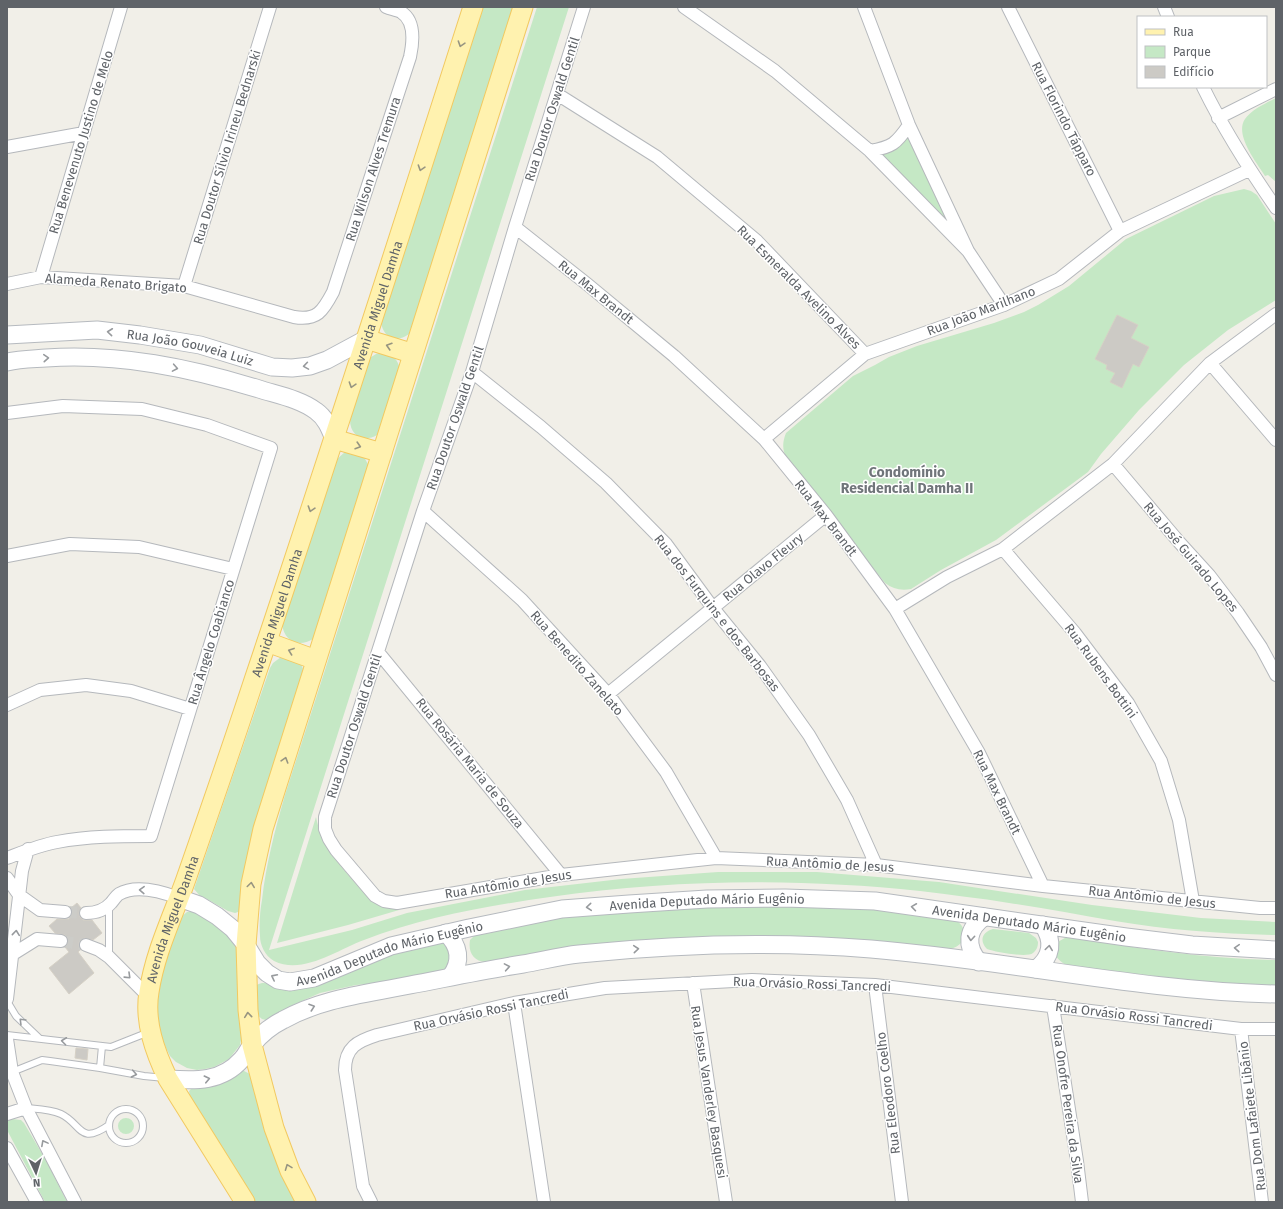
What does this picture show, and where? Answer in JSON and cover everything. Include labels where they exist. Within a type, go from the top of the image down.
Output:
[{"type":"main road","name":"Avenida Miguel Damha","points":[[245,1202],[168,1079],[155,1048],[150,1031],[148,996],[159,951],[180,898],[334,439],[473,7]]},
{"type":"main road","points":[[306,1202],[290,1171],[274,1128],[252,1045],[248,1010],[246,945],[251,884],[263,829],[382,453],[412,353],[523,7]]},
{"type":"main road","points":[[366,339],[412,353]]},
{"type":"main road","points":[[334,439],[382,453]]},
{"type":"main road","points":[[266,642],[316,660]]},
{"type":"street","name":"Rua Benevenuto Justino de Melo","points":[[41,277],[121,7]]},
{"type":"street","name":"Rua Doutor Sílvio Irineu Bednarski","points":[[184,286],[270,7]]},
{"type":"street","name":"Rua Wilson Alves Tremura","points":[[318,314],[333,292],[413,43],[409,20],[402,12],[386,7]]},
{"type":"street","name":"Rua Doutor Oswald Gentil","points":[[384,901],[375,896],[336,850],[325,829],[325,817],[424,511],[472,372],[514,227],[584,7]]},
{"type":"street","points":[[684,7],[775,71],[870,151],[968,251]]},
{"type":"street","points":[[864,7],[909,125],[968,251],[1004,305]]},
{"type":"street","name":"Rua Florindo Tápparo","points":[[1008,7],[1120,231]]},
{"type":"street","points":[[1203,88],[1218,118],[1249,170],[1275,205]]},
{"type":"street","points":[[1218,118],[1276,89]]},
{"type":"street","name":"Rua Esmeralda Avelino Alves","points":[[557,94],[657,157],[750,235],[865,354]]},
{"type":"street","points":[[870,151],[886,148],[900,139],[909,125]]},
{"type":"street","points":[[7,147],[84,133]]},
{"type":"street","name":"Rua João Marilhano","points":[[764,440],[865,354],[1004,305],[1059,279],[1120,231],[1249,170]]},
{"type":"street","name":"Rua Max Brandt","points":[[514,227],[587,284],[674,356],[764,440],[826,515],[895,609],[979,753],[1043,886]]},
{"type":"street","name":"Alameda Renato Brigato","points":[[7,284],[41,277],[184,286],[294,317],[309,318],[318,314]]},
{"type":"street","points":[[895,609],[947,577],[1003,549],[1113,464],[1210,363],[1276,314]]},
{"type":"street","name":"Rua João Gouveia Luiz","points":[[7,335],[97,330],[140,335],[200,346],[272,366],[292,368],[310,366],[327,360],[366,339]]},
{"type":"street","name":"Rua João Gouveia Luiz","points":[[7,362],[62,357],[100,357],[138,361],[195,372],[241,384],[301,403],[316,410],[322,416],[334,439]]},
{"type":"street","points":[[1210,363],[1276,440]]},
{"type":"street","name":"Rua dos Furquins e dos Barbosas","points":[[472,372],[606,483],[666,544],[713,608],[760,666],[809,735],[847,800],[876,865]]},
{"type":"street","name":"Rua Ângelo Coabianco","points":[[7,413],[63,406],[142,409],[207,425],[270,448],[151,836],[111,836],[64,841],[28,850]]},
{"type":"street","name":"Rua José Guirado Lopes","points":[[1113,464],[1209,575],[1238,613],[1261,647],[1276,675]]},
{"type":"street","name":"Rua Benedito Zanelato","points":[[424,511],[522,600],[608,694],[666,772],[716,858]]},
{"type":"street","name":"Rua Olavo Fleury","points":[[608,694],[826,515]]},
{"type":"street","points":[[7,556],[70,544],[139,547],[233,569]]},
{"type":"street","name":"Rua Rubens Bottini","points":[[1003,549],[1075,633],[1128,703],[1161,761],[1179,820],[1193,901]]},
{"type":"street","name":"Rua Rosária Maria de Souza","points":[[378,652],[561,875]]},
{"type":"street","points":[[7,705],[40,690],[86,685],[131,691],[190,709]]},
{"type":"street","points":[[7,858],[28,850]]},
{"type":"street","points":[[7,1000],[10,955],[22,871],[28,850]]},
{"type":"street","name":"Rua Antômio de Jesus","points":[[384,901],[397,903],[561,875],[716,858],[876,865],[1043,886],[1276,908]]},
{"type":"street","points":[[7,878],[19,895],[40,910],[65,912]]},
{"type":"street","points":[[86,913],[100,912],[109,906],[119,895],[131,890],[160,891],[180,898]]},
{"type":"street","name":"Avenida Deputado Mário Eugênio","points":[[180,898],[199,905],[217,916],[233,929],[246,945],[257,963],[267,973],[278,980],[290,982],[314,978],[390,946],[562,909],[707,899],[785,898],[875,901],[1155,941],[1276,950]]},
{"type":"street","points":[[979,962],[972,951],[970,938],[974,925],[984,916]]},
{"type":"street","points":[[1036,969],[1045,961],[1050,949],[1049,936],[1043,925]]},
{"type":"street","points":[[469,928],[464,940],[464,952],[466,960],[476,972]]},
{"type":"street","points":[[446,933],[454,943],[458,955],[457,967],[451,976]]},
{"type":"street","points":[[10,955],[37,939],[61,941]]},
{"type":"street","points":[[168,1079],[200,1080],[216,1077],[231,1070],[267,1029],[286,1018],[307,1009],[348,996],[401,987],[451,976],[575,955],[642,948],[787,944],[872,949],[1188,989],[1276,994]]},
{"type":"street","points":[[86,945],[109,957],[148,996]]},
{"type":"street","name":"Rua Orvásio Rossi Tancredi","points":[[371,1202],[363,1186],[345,1070],[345,1062],[348,1054],[361,1040],[377,1035],[514,1003],[605,988],[693,982],[752,980],[875,985],[1241,1029],[1276,1029]]},
{"type":"street","name":"Rua Jesus Vanderley Basquesi","points":[[693,982],[726,1202]]},
{"type":"street","name":"Rua Eleodoro Coelho","points":[[875,985],[902,1202]]},
{"type":"street","points":[[514,1003],[544,1202]]},
{"type":"street","name":"Rua Onofre Pereira da Silva","points":[[1053,1006],[1082,1202]]},
{"type":"street","name":"Rua Dom Lafaiete Libânio","points":[[1241,1029],[1262,1202]]},
{"type":"street","points":[[7,1039],[12,1072],[26,1108],[75,1202]]},
{"type":"street","points":[[7,1114],[26,1108]]},
{"type":"street","points":[[7,1148],[37,1202]]},
{"type":"lane","points":[[109,906],[109,957]]},
{"type":"lane","points":[[7,1000],[16,1016],[39,1038]]},
{"type":"lane","points":[[7,1035],[111,1046],[150,1031]]},
{"type":"lane","points":[[100,1068],[102,1046]]},
{"type":"lane","points":[[12,1072],[42,1060],[168,1079]]},
{"type":"lane","points":[[26,1108],[60,1114],[67,1118],[80,1130],[87,1133],[100,1131],[111,1134],[119,1142],[125,1143],[136,1140],[140,1136],[143,1125],[139,1115],[129,1109],[118,1111],[110,1119],[109,1125],[111,1134]]},
{"type":"lane","points":[[100,1131],[109,1125]]},
{"type":"green space","points":[[481,7],[516,7],[409,334],[399,338],[390,337],[384,331],[381,321]]},
{"type":"green space","points":[[537,7],[569,7],[269,950],[352,930],[407,913],[525,890],[621,879],[718,872],[817,872],[939,882],[1092,905],[1201,918],[1276,922],[1276,935],[1215,933],[1155,927],[998,901],[920,891],[828,884],[735,882],[596,891],[479,908],[386,932],[364,940],[320,960],[296,965],[285,965],[274,961],[266,953],[262,947],[260,939],[261,909],[268,860],[285,795]]},
{"type":"green space","points":[[1276,98],[1276,182],[1268,175],[1265,176],[1252,156],[1244,141],[1242,126],[1245,119],[1251,113]]},
{"type":"green space","points":[[908,137],[950,225],[879,154],[895,148]]},
{"type":"green space","points":[[1244,189],[1257,195],[1276,224],[1276,300],[1228,330],[1184,365],[1139,410],[1101,454],[1088,472],[996,540],[941,570],[911,589],[897,589],[885,583],[788,461],[783,447],[786,433],[853,376],[889,357],[917,346],[994,323],[1024,312],[1069,286],[1126,239],[1214,196]]},
{"type":"green space","points":[[380,353],[396,359],[400,369],[377,435],[363,438],[355,434],[352,430],[350,420],[368,359]]},
{"type":"green space","points":[[350,451],[364,457],[369,466],[313,639],[307,642],[297,643],[289,639],[283,630],[282,624],[337,459],[345,452]]},
{"type":"green space","points":[[281,657],[301,664],[303,669],[241,911],[235,913],[228,911],[200,896],[194,889],[270,668],[273,663]]},
{"type":"green space","points":[[316,817],[323,839],[329,849],[370,900],[399,910],[277,943]]},
{"type":"green space","points":[[787,905],[876,910],[951,918],[961,925],[964,929],[964,934],[961,943],[950,949],[712,937],[642,940],[574,948],[486,962],[475,958],[472,955],[470,948],[470,940],[478,932],[564,917],[708,906]]},
{"type":"green space","points":[[194,911],[217,921],[235,944],[237,952],[242,1035],[240,1045],[229,1059],[214,1067],[197,1070],[187,1068],[176,1062],[170,1056],[161,1037],[156,1008],[158,978],[181,917],[187,912]]},
{"type":"green space","points":[[993,929],[1029,933],[1036,938],[1038,942],[1037,948],[1033,953],[1024,955],[1003,953],[987,949],[982,940],[986,932]]},
{"type":"green space","points":[[1068,937],[1146,949],[1224,958],[1276,960],[1276,987],[1171,978],[1066,965],[1057,958],[1055,950],[1058,942]]},
{"type":"green space","points":[[441,942],[447,944],[452,953],[447,967],[442,971],[397,981],[356,985],[320,993],[293,1005],[266,1020],[262,1019],[256,1014],[257,985],[259,984],[267,983],[277,986],[392,953]]},
{"type":"green space","points":[[242,1071],[250,1074],[297,1202],[254,1202],[228,1156],[190,1098],[189,1091],[193,1087],[236,1075]]},
{"type":"green space","points":[[126,1118],[132,1120],[134,1126],[132,1132],[126,1134],[120,1132],[118,1126],[120,1120]]},
{"type":"green space","points":[[12,1119],[21,1120],[24,1123],[47,1162],[67,1202],[45,1202],[7,1130],[7,1121]]},
{"type":"building","points":[[1117,315],[1138,325],[1131,338],[1149,347],[1139,367],[1133,364],[1122,388],[1110,382],[1115,373],[1106,369],[1107,365],[1095,359]]},
{"type":"building","points":[[77,903],[81,908],[79,913],[80,917],[83,920],[92,920],[102,933],[93,940],[84,938],[79,942],[80,950],[78,952],[94,973],[69,994],[49,968],[69,952],[65,947],[68,942],[68,938],[65,935],[55,933],[49,926],[57,919],[69,919],[72,913],[71,908]]},
{"type":"building","points":[[76,1048],[88,1049],[87,1060],[75,1058]]},
{"type":"tunnel","points":[[65,912],[86,913]]},
{"type":"tunnel","points":[[61,941],[86,945]]},
{"type":"district","name":"Condomínio Residencial Damha II","points":[[907,480]]}]
